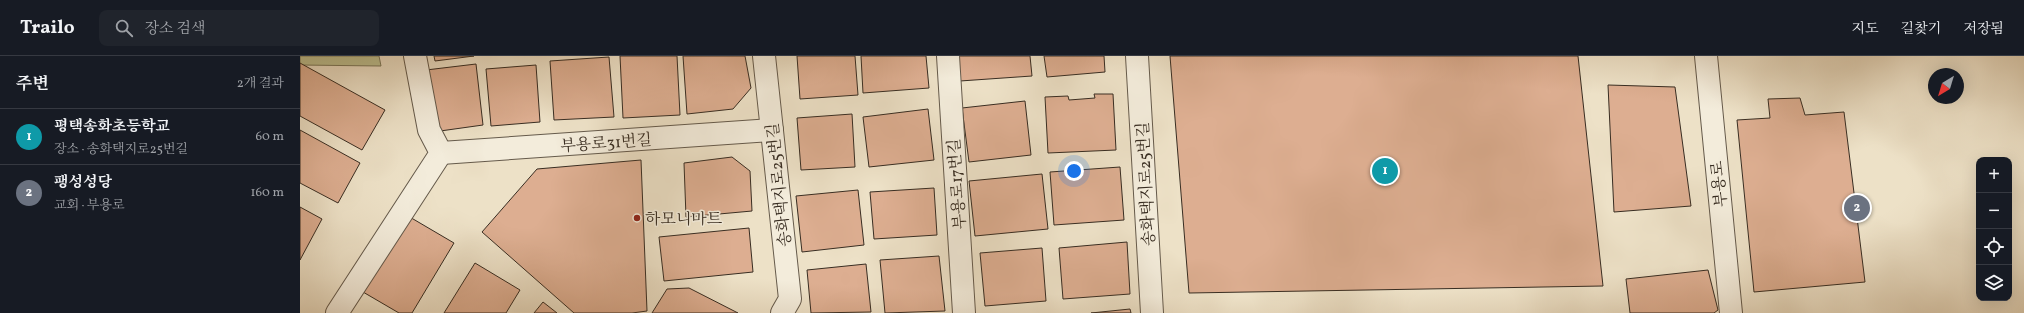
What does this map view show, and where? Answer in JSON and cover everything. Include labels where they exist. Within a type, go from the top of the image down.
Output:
[{"type":"street","points":[[337,313],[441,153],[429,130],[415,56]]},
{"type":"street","name":"송화택지로25번길","points":[[764,56],[790,300],[782,313]]},
{"type":"street","name":"부용로17번길","points":[[948,56],[964,313]]},
{"type":"street","name":"송화택지로25번길","points":[[1137,56],[1152,313]]},
{"type":"street","name":"부용로","points":[[1706,56],[1731,313]]},
{"type":"street","name":"부용로31번길","points":[[441,153],[772,130]]},
{"type":"green space","points":[[300,56],[379,56],[381,66],[300,65]]},
{"type":"building","points":[[434,56],[474,56],[435,61]]},
{"type":"building","points":[[620,56],[677,56],[680,115],[623,118]]},
{"type":"building","points":[[683,56],[745,56],[751,88],[733,109],[687,114]]},
{"type":"building","points":[[797,56],[855,56],[858,95],[800,99]]},
{"type":"building","points":[[861,56],[926,56],[929,88],[863,93]]},
{"type":"building","points":[[958,56],[1030,56],[1032,76],[960,81]]},
{"type":"building","points":[[1044,56],[1104,56],[1105,72],[1047,77]]},
{"type":"building","points":[[1170,56],[1578,56],[1603,286],[1189,293]]},
{"type":"building","points":[[609,57],[614,117],[554,120],[550,61]]},
{"type":"building","points":[[300,63],[385,110],[362,150],[300,116]]},
{"type":"building","points":[[476,64],[483,125],[433,132],[426,70]]},
{"type":"building","points":[[536,65],[540,122],[491,126],[486,69]]},
{"type":"building","points":[[1608,85],[1675,87],[1691,206],[1614,212]]},
{"type":"building","points":[[1094,94],[1113,94],[1116,150],[1048,153],[1045,97],[1068,96],[1069,100],[1095,98]]},
{"type":"building","points":[[1800,98],[1805,115],[1844,112],[1865,282],[1754,292],[1737,120],[1770,118],[1768,99]]},
{"type":"building","points":[[1025,101],[1031,155],[969,162],[962,108]]},
{"type":"building","points":[[928,109],[934,160],[869,167],[863,117]]},
{"type":"building","points":[[852,114],[855,167],[801,170],[797,118]]},
{"type":"building","points":[[300,130],[360,163],[338,203],[300,183]]},
{"type":"building","points":[[732,157],[750,171],[752,211],[686,217],[684,163]]},
{"type":"building","points":[[641,160],[647,311],[632,313],[574,313],[482,232],[537,169]]},
{"type":"building","points":[[1120,167],[1124,220],[1054,225],[1050,172]]},
{"type":"building","points":[[1042,174],[1048,229],[975,236],[969,181]]},
{"type":"building","points":[[934,188],[937,235],[874,239],[870,192]]},
{"type":"building","points":[[858,190],[864,245],[802,252],[796,196]]},
{"type":"building","points":[[300,207],[322,219],[300,260]]},
{"type":"building","points":[[408,216],[454,243],[412,313],[399,313],[363,292]]},
{"type":"building","points":[[749,228],[753,272],[664,281],[659,237]]},
{"type":"building","points":[[1127,242],[1130,294],[1063,299],[1059,248]]},
{"type":"building","points":[[1042,248],[1046,301],[985,306],[980,253]]},
{"type":"building","points":[[939,256],[945,311],[885,313],[880,260]]},
{"type":"building","points":[[475,263],[520,290],[506,313],[444,313]]},
{"type":"building","points":[[866,264],[871,312],[811,313],[807,270]]},
{"type":"building","points":[[1708,270],[1718,310],[1714,313],[1630,313],[1626,279]]},
{"type":"building","points":[[689,288],[738,313],[652,313],[667,289]]},
{"type":"building","points":[[543,302],[557,313],[534,313]]},
{"type":"building","points":[[1130,309],[1131,313],[1091,313]]},
{"type":"place","name":"평택송화초등학교","points":[[1385,171]]},
{"type":"place","name":"팽성성당","points":[[1857,208]]},
{"type":"place","name":"하모니마트","points":[[637,218]]}]
